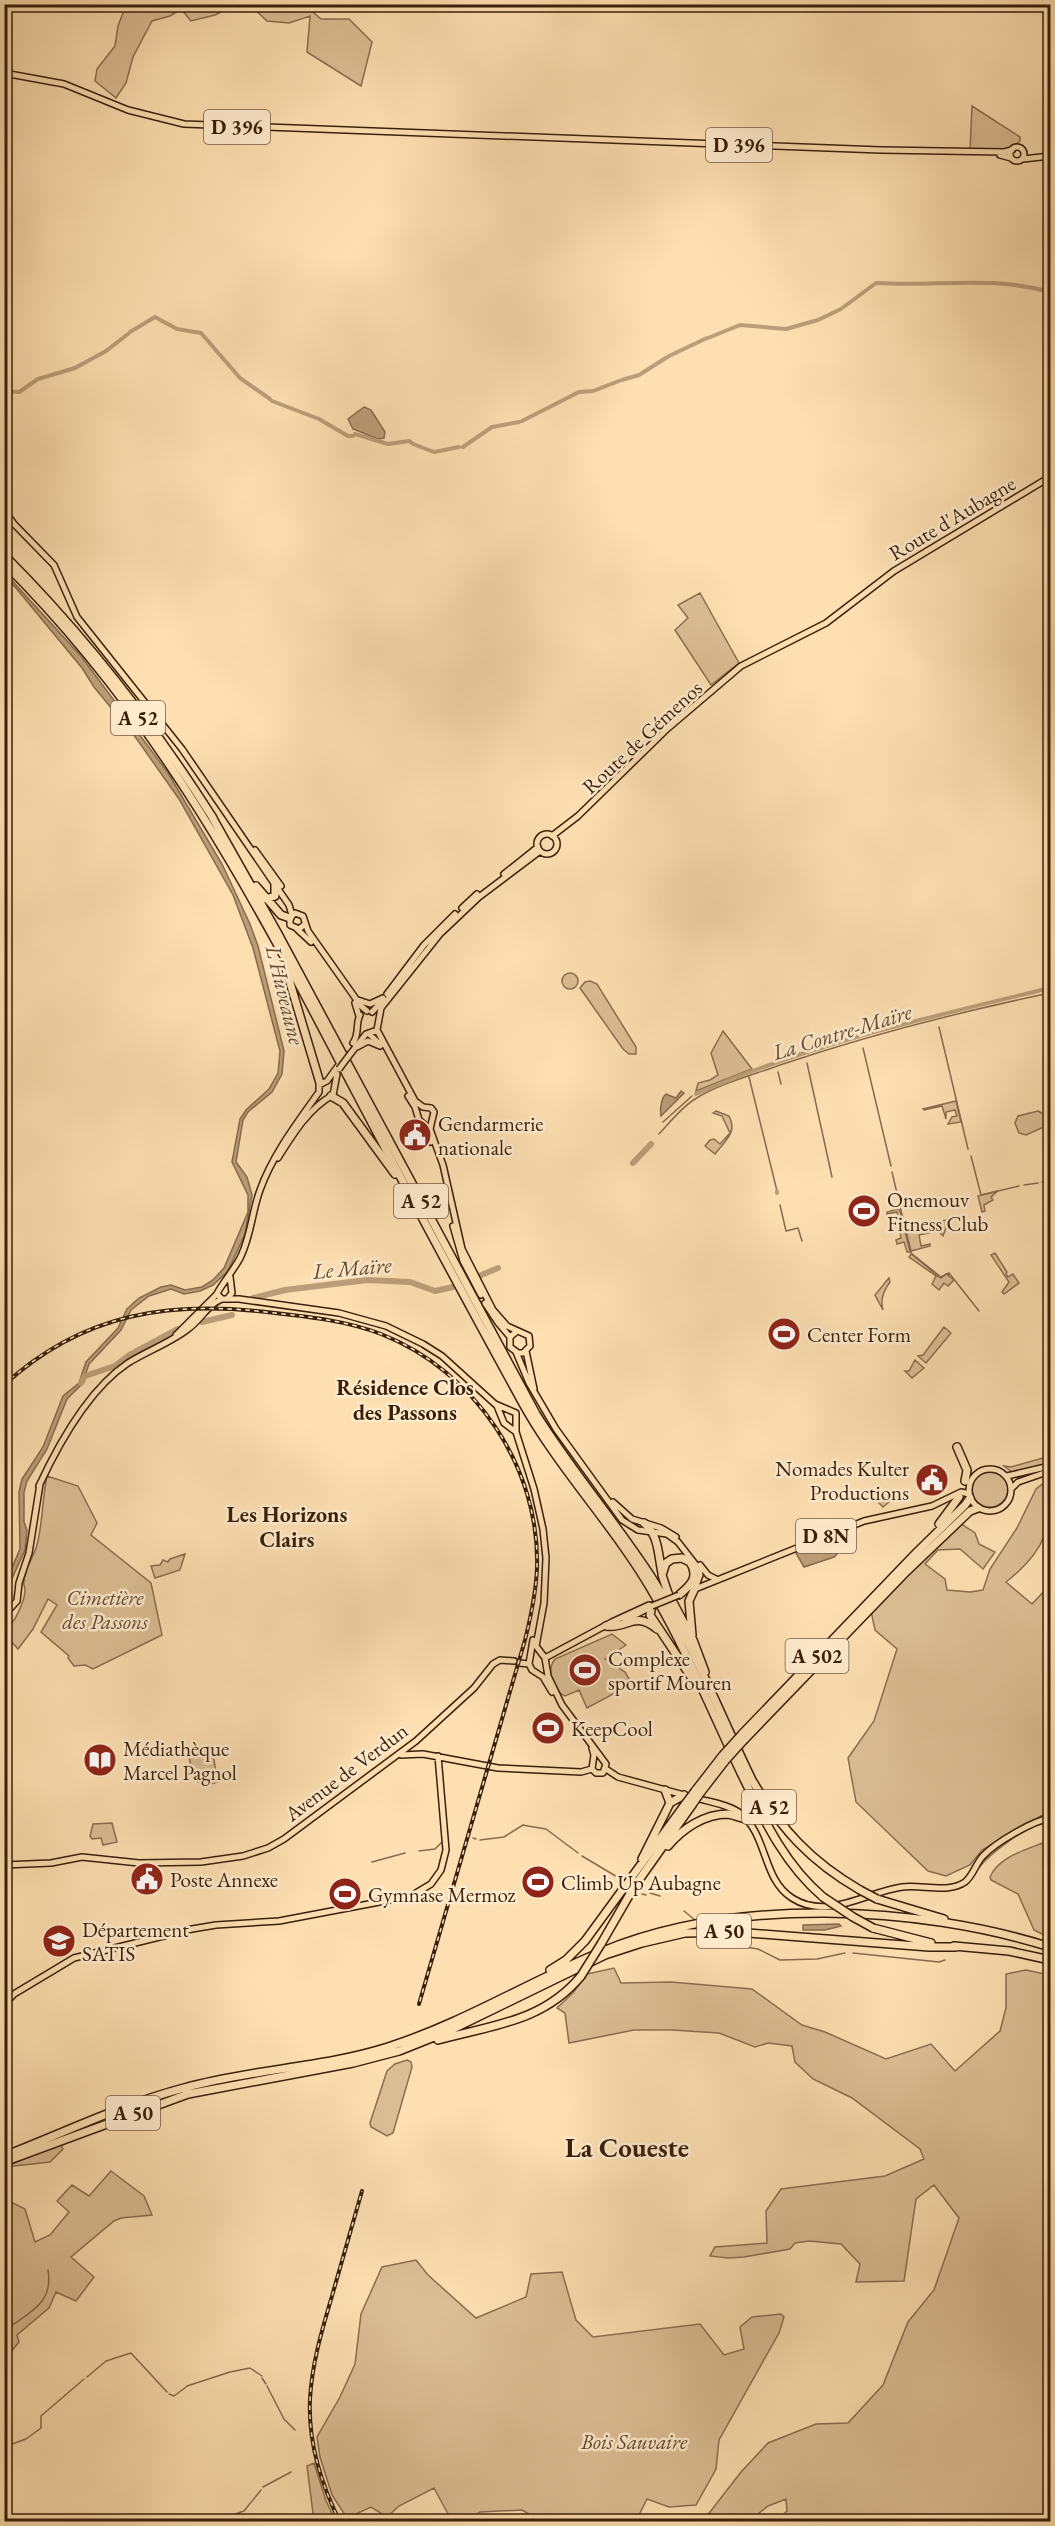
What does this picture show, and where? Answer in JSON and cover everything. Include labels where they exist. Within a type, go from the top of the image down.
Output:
[{"type":"highway","name":"A 52","points":[[4,555],[68,622],[118,680],[154,729],[211,815],[277,932],[536,1414],[569,1466],[650,1575],[670,1609],[776,1841],[803,1879],[853,1917],[873,1928],[917,1941],[956,1947]]},
{"type":"highway","name":"A 52","points":[[4,563],[80,644],[149,733],[195,800],[301,986],[532,1420],[655,1595],[752,1780],[777,1820],[816,1861],[860,1890],[878,1899],[961,1924]]},
{"type":"highway","points":[[211,815],[266,898],[281,915],[293,916]]},
{"type":"highway","points":[[266,898],[275,896],[275,884]]},
{"type":"highway","points":[[248,891],[288,972],[324,1082]]},
{"type":"highway","points":[[328,1097],[343,1104],[384,1157],[440,1250]]},
{"type":"highway","points":[[957,1447],[967,1470],[967,1482]]},
{"type":"highway","name":"A 502","points":[[421,2044],[518,2020],[556,2001],[581,1976],[689,1804],[724,1758],[916,1552],[965,1505],[969,1496]]},
{"type":"highway","points":[[916,1552],[960,1497]]},
{"type":"highway","name":"A 502","points":[[743,1737],[930,1549],[965,1515],[978,1508]]},
{"type":"highway","points":[[644,1523],[653,1532],[668,1593],[693,1640]]},
{"type":"highway","points":[[662,1575],[666,1563],[672,1559],[682,1558],[690,1562],[694,1570],[694,1577],[679,1596]]},
{"type":"highway","points":[[695,1588],[689,1601],[693,1640],[710,1698]]},
{"type":"highway","points":[[652,1606],[650,1615],[710,1698]]},
{"type":"highway","points":[[606,1626],[614,1627],[637,1619],[650,1623],[661,1632]]},
{"type":"highway","points":[[665,1790],[670,1803]]},
{"type":"highway","points":[[610,1908],[639,1864],[670,1803],[684,1795]]},
{"type":"highway","name":"A 502","points":[[529,1985],[576,1951],[689,1804]]},
{"type":"highway","points":[[720,1815],[724,1811],[723,1806]]},
{"type":"highway","points":[[643,1875],[680,1832],[697,1822],[720,1815],[732,1815],[746,1819]]},
{"type":"highway","name":"A 50","points":[[4,2156],[184,2087],[368,2056],[436,2030],[591,1956],[642,1937],[681,1928],[729,1920],[834,1914],[889,1916],[988,1929],[1050,1947]]},
{"type":"highway","name":"A 50","points":[[4,2162],[188,2094],[421,2044],[605,1955],[685,1933],[736,1932],[929,1947],[956,1947],[1009,1951],[1050,1960]]},
{"type":"main road","name":"D 396","points":[[4,73],[64,84],[128,110],[184,124],[1004,155],[1011,158]]},
{"type":"main road","points":[[1038,156],[1019,147],[1012,150],[1011,158],[1017,161],[1050,156]]},
{"type":"main road","name":"D 396","points":[[906,151],[1004,152],[1012,150]]},
{"type":"main road","points":[[1023,159],[1024,151]]},
{"type":"main road","name":"Route d'Aubagne","points":[[872,589],[894,572],[1050,477]]},
{"type":"main road","points":[[4,510],[54,565],[77,617],[155,712],[289,905],[293,916],[291,925],[308,938],[358,1008],[357,1037],[350,1052],[339,1068],[324,1082],[272,1161],[258,1200],[247,1244],[230,1277],[218,1287],[218,1294],[171,1339]]},
{"type":"main road","name":"Route de Gémenos","points":[[554,839],[667,731],[742,667],[826,623],[872,589]]},
{"type":"main road","points":[[236,826],[266,863],[293,916]]},
{"type":"main road","points":[[542,836],[554,839],[556,847],[551,852],[546,854],[539,849],[538,840],[542,836]]},
{"type":"main road","points":[[359,1016],[384,998],[416,955],[471,899],[539,849]]},
{"type":"main road","points":[[350,1052],[368,1034],[377,1030],[380,1024],[381,1008],[440,934],[479,897],[539,849]]},
{"type":"main road","points":[[293,916],[304,918],[304,925],[353,996],[379,1018]]},
{"type":"main road","points":[[297,929],[304,925]]},
{"type":"main road","points":[[353,996],[359,1001],[370,1004],[384,998]]},
{"type":"main road","points":[[358,1028],[378,1040],[418,1112],[418,1118],[427,1123],[443,1165],[462,1250],[493,1310],[516,1332]]},
{"type":"main road","points":[[377,1030],[414,1099],[423,1107],[431,1108],[434,1112],[435,1117],[427,1123]]},
{"type":"main road","points":[[350,1052],[368,1041],[375,1042],[384,1049]]},
{"type":"main road","points":[[258,1200],[280,1154],[311,1110],[334,1092],[333,1085],[339,1068]]},
{"type":"main road","points":[[324,1082],[333,1085]]},
{"type":"main road","points":[[319,1092],[328,1097]]},
{"type":"main road","points":[[418,1112],[423,1107]]},
{"type":"main road","points":[[427,1123],[463,1260],[490,1313],[510,1337],[510,1347],[516,1352],[556,1429],[622,1520],[638,1530],[667,1534],[678,1542],[696,1563],[700,1575],[707,1584]]},
{"type":"main road","points":[[230,1277],[232,1291]]},
{"type":"main road","points":[[224,1284],[239,1299]]},
{"type":"main road","points":[[4,1623],[8,1617],[5,1613],[17,1601],[39,1486],[52,1458],[76,1420],[126,1364],[195,1324],[207,1310],[232,1291]]},
{"type":"main road","points":[[218,1294],[224,1299],[239,1299],[339,1313],[386,1326],[442,1356],[495,1404],[516,1413],[516,1432],[528,1467],[541,1520],[546,1558],[544,1603],[536,1646],[543,1656],[550,1682],[567,1713],[606,1764],[606,1769]]},
{"type":"main road","points":[[510,1337],[516,1332],[524,1332],[529,1336],[531,1344],[526,1351],[536,1394]]},
{"type":"main road","points":[[516,1352],[526,1351]]},
{"type":"main road","points":[[495,1404],[504,1423],[516,1432]]},
{"type":"main road","points":[[502,1416],[507,1410]]},
{"type":"main road","points":[[509,1426],[516,1423]]},
{"type":"main road","points":[[1007,1476],[1050,1466]]},
{"type":"main road","points":[[1011,1489],[1007,1476],[999,1470],[985,1468],[967,1482],[969,1496],[978,1508],[989,1511],[1007,1503],[1011,1489],[1018,1482],[1050,1471]]},
{"type":"main road","points":[[588,1474],[623,1514],[670,1532],[708,1575],[716,1580]]},
{"type":"main road","name":"D 8N","points":[[939,1504],[967,1482]]},
{"type":"main road","name":"D 8N","points":[[543,1656],[606,1626],[649,1610],[652,1606],[864,1521],[939,1504],[961,1492],[969,1496]]},
{"type":"main road","points":[[541,1520],[544,1577],[529,1664],[532,1670],[538,1672],[572,1725],[591,1746],[594,1760],[592,1769]]},
{"type":"main road","points":[[695,1588],[700,1575]]},
{"type":"main road","points":[[707,1584],[708,1575]]},
{"type":"main road","points":[[531,1657],[543,1656]]},
{"type":"main road","name":"Avenue de Verdun","points":[[4,1865],[51,1863],[82,1857],[139,1863],[172,1863],[230,1858],[268,1848],[408,1750],[474,1688],[494,1664],[500,1660],[529,1664]]},
{"type":"main road","points":[[538,1672],[546,1665]]},
{"type":"main road","points":[[416,1741],[421,1753]]},
{"type":"main road","points":[[408,1750],[498,1768],[581,1772],[592,1769],[598,1773],[606,1769]]},
{"type":"main road","points":[[7,2002],[14,1994],[68,1961],[192,1929],[279,1921],[411,1896],[431,1884],[441,1870],[446,1850],[438,1756]]},
{"type":"main road","points":[[594,1760],[602,1759]]},
{"type":"main road","points":[[606,1769],[618,1777],[735,1810],[746,1819],[759,1837],[773,1876],[784,1892],[802,1903],[832,1906],[855,1902],[902,1887],[948,1887],[962,1884],[990,1850],[1037,1822],[1050,1818]]},
{"type":"green space","points":[[126,4],[235,5],[215,15],[191,21],[181,9],[170,16],[152,21],[133,57],[126,83],[116,98],[95,81],[97,69],[115,46],[118,26]]},
{"type":"green space","points":[[250,5],[305,5],[321,19],[349,19],[372,42],[361,86],[307,52],[310,16],[289,23],[267,21]]},
{"type":"green space","points":[[972,106],[1020,137],[1020,141],[1007,151],[970,150]]},
{"type":"green space","points":[[700,593],[739,663],[711,685],[675,630],[688,618],[678,605]]},
{"type":"green space","points":[[567,973],[573,973],[578,981],[576,987],[567,989],[562,984],[562,978]]},
{"type":"green space","points":[[590,981],[597,984],[636,1047],[636,1054],[629,1054],[623,1049],[580,988],[585,982]]},
{"type":"green space","points":[[723,1031],[752,1069],[696,1091],[698,1083],[718,1075],[711,1053]]},
{"type":"green space","points":[[956,1101],[961,1122],[948,1124],[952,1117],[957,1116],[955,1110],[946,1112],[946,1119],[942,1106],[923,1109]]},
{"type":"green space","points":[[716,1111],[729,1116],[732,1127],[731,1132],[729,1136],[715,1154],[705,1146],[714,1139],[720,1144],[730,1133],[722,1116],[713,1113]]},
{"type":"green space","points":[[1038,1111],[1045,1115],[1046,1126],[1026,1135],[1019,1133],[1015,1123],[1018,1116]]},
{"type":"green space","points":[[998,1191],[991,1197],[993,1200],[984,1205],[985,1211],[982,1212],[978,1196]]},
{"type":"green space","points":[[898,1209],[910,1252],[907,1252],[904,1242],[897,1244],[896,1240],[901,1238],[897,1212],[887,1214],[887,1212]]},
{"type":"green space","points":[[946,1220],[948,1223],[943,1236],[938,1231],[919,1235],[921,1246],[930,1244],[930,1246],[911,1251],[906,1231]]},
{"type":"green space","points":[[995,1253],[1008,1277],[1013,1274],[1019,1283],[1004,1294],[1002,1292],[1009,1282],[991,1255]]},
{"type":"green space","points":[[911,1254],[937,1276],[941,1278],[946,1274],[954,1280],[948,1286],[944,1283],[939,1290],[932,1284],[936,1276],[909,1257]]},
{"type":"green space","points":[[889,1278],[890,1282],[882,1299],[883,1310],[875,1295]]},
{"type":"green space","points":[[944,1327],[951,1333],[926,1363],[918,1356],[923,1355]]},
{"type":"green space","points":[[915,1360],[924,1368],[912,1378],[905,1371],[909,1371]]},
{"type":"green space","points":[[1050,1456],[1050,1463],[1013,1473],[1004,1466],[1011,1467]]},
{"type":"green space","points":[[990,1471],[1003,1476],[1008,1489],[1003,1502],[990,1507],[977,1502],[972,1489],[977,1476]]},
{"type":"green space","name":"Cimetière des Passons","points":[[47,1476],[78,1486],[97,1523],[91,1535],[151,1583],[162,1635],[93,1669],[85,1665],[74,1666],[69,1656],[41,1632],[57,1605],[48,1599],[33,1629],[18,1649],[10,1640],[5,1641],[5,1629],[15,1618],[23,1600],[24,1576],[36,1550]]},
{"type":"green space","points":[[1050,1478],[1049,1511],[1044,1537],[1031,1559],[1006,1582],[1032,1604],[1050,1585],[1050,1830],[1044,1814],[982,1850],[970,1865],[946,1876],[928,1871],[856,1802],[848,1758],[874,1721],[897,1649],[875,1630],[871,1611],[960,1523],[975,1533],[979,1544],[995,1552],[983,1569],[960,1549],[938,1550],[925,1564],[945,1579],[947,1590],[970,1592],[983,1590],[990,1569],[1017,1528],[1036,1489]]},
{"type":"green space","points":[[877,1489],[889,1502],[883,1507],[871,1495]]},
{"type":"green space","points":[[185,1554],[180,1570],[155,1578],[151,1566],[160,1565],[163,1560],[168,1562],[170,1559]]},
{"type":"green space","name":"Complexe sportif Mouren","points":[[612,1634],[626,1645],[605,1659],[625,1672],[632,1684],[587,1708],[579,1690],[565,1696],[557,1690],[551,1674],[555,1659]]},
{"type":"green space","points":[[212,1749],[218,1782],[203,1786],[193,1777],[189,1757]]},
{"type":"green space","points":[[112,1823],[117,1842],[103,1845],[101,1838],[92,1839],[90,1836],[93,1824]]},
{"type":"green space","points":[[1050,1840],[1050,1938],[1034,1930],[1018,1894],[991,1880],[990,1877],[994,1869],[1008,1858]]},
{"type":"green space","points":[[614,1968],[621,1983],[671,1982],[752,1989],[802,2025],[825,2032],[886,2059],[931,2044],[955,2071],[1000,2031],[1006,2008],[1006,1974],[1026,1970],[1050,1975],[1050,2521],[776,2521],[787,2511],[786,2499],[768,2506],[749,2521],[703,2521],[741,2472],[768,2443],[816,2424],[848,2423],[883,2385],[908,2322],[934,2290],[959,2218],[934,2185],[916,2199],[904,2281],[856,2282],[860,2264],[841,2244],[809,2241],[795,2243],[790,2249],[744,2257],[710,2256],[715,2247],[767,2243],[766,2211],[781,2189],[885,2176],[924,2159],[920,2149],[852,2098],[813,2079],[795,2062],[792,2046],[768,2043],[755,2047],[719,2033],[672,2030],[634,2030],[569,2043],[565,2013],[557,2008],[573,1993],[587,1974]]},
{"type":"green space","points":[[407,2060],[411,2062],[412,2067],[393,2133],[387,2136],[371,2127],[370,2123],[387,2071],[395,2064]]},
{"type":"green space","points":[[60,2143],[63,2149],[50,2162],[5,2167]]},
{"type":"green space","points":[[111,2171],[144,2196],[152,2215],[121,2218],[114,2221],[71,2257],[94,2277],[76,2301],[56,2292],[49,2308],[17,2335],[19,2342],[5,2359],[5,2199],[25,2209],[35,2242],[50,2235],[69,2212],[57,2201],[72,2185],[89,2196]]},
{"type":"green space","name":"Bois Sauvaire","points":[[416,2260],[428,2275],[476,2318],[526,2297],[531,2274],[562,2272],[576,2320],[593,2337],[700,2324],[724,2355],[744,2349],[740,2327],[752,2317],[781,2314],[784,2317],[779,2333],[719,2440],[716,2469],[696,2505],[669,2507],[647,2499],[636,2521],[541,2521],[522,2510],[480,2512],[467,2521],[430,2521],[448,2514],[434,2488],[399,2506],[387,2517],[371,2507],[347,2518],[332,2495],[320,2457],[317,2437],[340,2397],[355,2364],[361,2314],[382,2267]]},
{"type":"green space","points":[[314,2463],[326,2501],[336,2521],[314,2521],[307,2466]]},
{"type":"shaded area","points":[[364,407],[371,410],[385,432],[384,438],[378,439],[353,429],[348,419]]},
{"type":"shaded area","points":[[5,573],[81,656],[168,773],[222,864],[258,946],[284,1051],[282,1074],[272,1092],[248,1112],[243,1120],[236,1162],[247,1177],[252,1195],[245,1234],[228,1271],[213,1285],[200,1291],[184,1294],[171,1289],[149,1296],[131,1310],[121,1330],[89,1364],[82,1384],[67,1399],[47,1449],[27,1481],[24,1492],[24,1522],[27,1530],[25,1550],[5,1594],[5,1584],[20,1549],[19,1492],[22,1479],[43,1447],[63,1396],[79,1383],[86,1362],[118,1328],[127,1309],[139,1298],[161,1287],[171,1285],[185,1290],[202,1287],[213,1280],[224,1268],[248,1212],[248,1195],[232,1162],[240,1119],[246,1110],[269,1089],[278,1073],[280,1051],[253,948],[233,895],[179,799],[136,738],[94,687],[82,668],[5,577]]},
{"type":"shaded area","points":[[681,1091],[684,1093],[661,1116],[664,1096],[666,1094],[676,1098]]},
{"type":"shaded area","points":[[830,1539],[837,1554],[804,1567],[796,1553]]},
{"type":"shaded area","points":[[839,1924],[841,1926],[825,1930],[803,1930],[803,1925]]},
{"type":"waterway","points":[[708,338],[740,325],[786,329],[818,320],[841,309],[876,283],[1006,284],[1050,292]]},
{"type":"waterway","points":[[130,332],[155,317],[177,329],[201,333],[240,378],[270,399]]},
{"type":"waterway","points":[[4,391],[19,392],[38,379],[75,368],[106,351],[128,334]]},
{"type":"waterway","points":[[622,380],[639,375],[669,356],[707,338]]},
{"type":"waterway","points":[[522,421],[579,392],[593,391],[619,381]]},
{"type":"waterway","points":[[272,401],[319,419],[348,436],[353,436]]},
{"type":"waterway","points":[[463,447],[492,427],[519,422]]},
{"type":"waterway","points":[[355,434],[388,444],[409,441],[412,443]]},
{"type":"waterway","points":[[413,444],[434,452],[459,447]]},
{"type":"waterway","name":"La Contre-Maïre","points":[[696,1094],[782,1060],[826,1046],[915,1021],[1050,988]]},
{"type":"waterway","name":"La Contre-Maïre","points":[[659,1134],[680,1111],[695,1099],[737,1080],[881,1034],[1050,993]]},
{"type":"waterway","points":[[939,1027],[968,1149]]},
{"type":"waterway","points":[[863,1048],[891,1166]]},
{"type":"waterway","points":[[807,1063],[832,1177]]},
{"type":"waterway","points":[[778,1072],[781,1084]]},
{"type":"waterway","points":[[749,1077],[777,1191]]},
{"type":"waterway","name":"La Contre-Maïre","points":[[663,1122],[692,1096]]},
{"type":"waterway","name":"Le Maïre","points":[[633,1163],[651,1144]]},
{"type":"waterway","points":[[971,1156],[981,1195],[1019,1186]]},
{"type":"waterway","points":[[892,1172],[911,1253],[941,1277],[949,1273],[979,1311]]},
{"type":"waterway","points":[[1042,1182],[1050,1179]]},
{"type":"waterway","points":[[1024,1185],[1038,1183]]},
{"type":"waterway","points":[[780,1205],[786,1231],[798,1228],[802,1241]]},
{"type":"waterway","name":"Le Maïre","points":[[479,1276],[498,1268]]},
{"type":"waterway","name":"Le Maïre","points":[[253,1298],[285,1290],[367,1280],[410,1282],[435,1291],[453,1287]]},
{"type":"waterway","name":"Le Maïre","points":[[202,1322],[232,1315]]},
{"type":"waterway","name":"Le Maïre","points":[[135,1352],[178,1329]]},
{"type":"waterway","name":"Le Maïre","points":[[81,1383],[85,1376],[115,1366],[131,1354]]},
{"type":"waterway","points":[[978,1869],[1000,1848],[1021,1833],[1040,1824],[1048,1823],[1050,1830]]},
{"type":"waterway","points":[[480,1840],[504,1837],[523,1825],[546,1829],[578,1853]]},
{"type":"waterway","points":[[419,1851],[435,1849],[442,1842]]},
{"type":"waterway","points":[[372,1862],[405,1853]]},
{"type":"waterway","points":[[582,1856],[624,1881]]},
{"type":"waterway","points":[[650,1893],[660,1896]]},
{"type":"waterway","points":[[642,1894],[646,1895]]},
{"type":"waterway","points":[[684,1911],[695,1920]]},
{"type":"waterway","points":[[726,1941],[732,1945],[758,1949],[780,1960],[817,1959],[845,1953]]},
{"type":"waterway","points":[[853,1953],[939,1962],[945,1960]]},
{"type":"waterway","points":[[4,2082],[9,2084],[7,2150]]},
{"type":"waterway","points":[[4,2331],[30,2313],[43,2299],[49,2282],[48,2270]]},
{"type":"waterway","points":[[87,2377],[106,2361],[131,2353],[167,2392]]},
{"type":"waterway","points":[[187,2386],[250,2368],[262,2376]]},
{"type":"waterway","points":[[262,2378],[266,2384]]},
{"type":"waterway","points":[[4,2447],[26,2439],[41,2428],[41,2416],[84,2379]]},
{"type":"waterway","points":[[267,2386],[284,2419],[295,2430]]},
{"type":"waterway","points":[[169,2394],[174,2396],[186,2387]]},
{"type":"waterway","points":[[263,2487],[291,2472]]},
{"type":"waterway","points":[[212,2522],[244,2511],[261,2490]]},
{"type":"railway","points":[[4,1385],[34,1360],[65,1341],[97,1327],[130,1317],[165,1311],[200,1308],[237,1309],[329,1320],[381,1334],[415,1351],[445,1372],[472,1398],[495,1427],[514,1459],[527,1494],[535,1530],[536,1586],[525,1640],[419,2004]]},
{"type":"railway","points":[[340,2522],[317,2462],[311,2431],[310,2399],[321,2334],[362,2191]]},
{"type":"place","name":"Gendarmerie nationale","points":[[415,1135]]},
{"type":"place","name":"Onemouv Fitness Club","points":[[864,1211]]},
{"type":"place","name":"Center Form","points":[[784,1334]]},
{"type":"place","name":"Nomades Kulter Productions","points":[[932,1480]]},
{"type":"place","name":"Complexe sportif Mouren","points":[[585,1670]]},
{"type":"place","name":"KeepCool","points":[[548,1728]]},
{"type":"place","name":"Médiathèque Marcel Pagnol","points":[[100,1760]]},
{"type":"place","name":"Poste Annexe","points":[[147,1879]]},
{"type":"place","name":"Climb Up Aubagne","points":[[538,1882]]},
{"type":"place","name":"Gymnase Mermoz","points":[[345,1894]]},
{"type":"place","name":"Département SATIS","points":[[59,1941]]},
{"type":"district","name":"Résidence Clos des Passons","points":[[405,1400]]},
{"type":"district","name":"Les Horizons Clairs","points":[[287,1526]]},
{"type":"district","name":"La Coueste","points":[[627,2147]]},
{"type":"water label","name":"L'Huveaune","points":[[285,995]]}]
